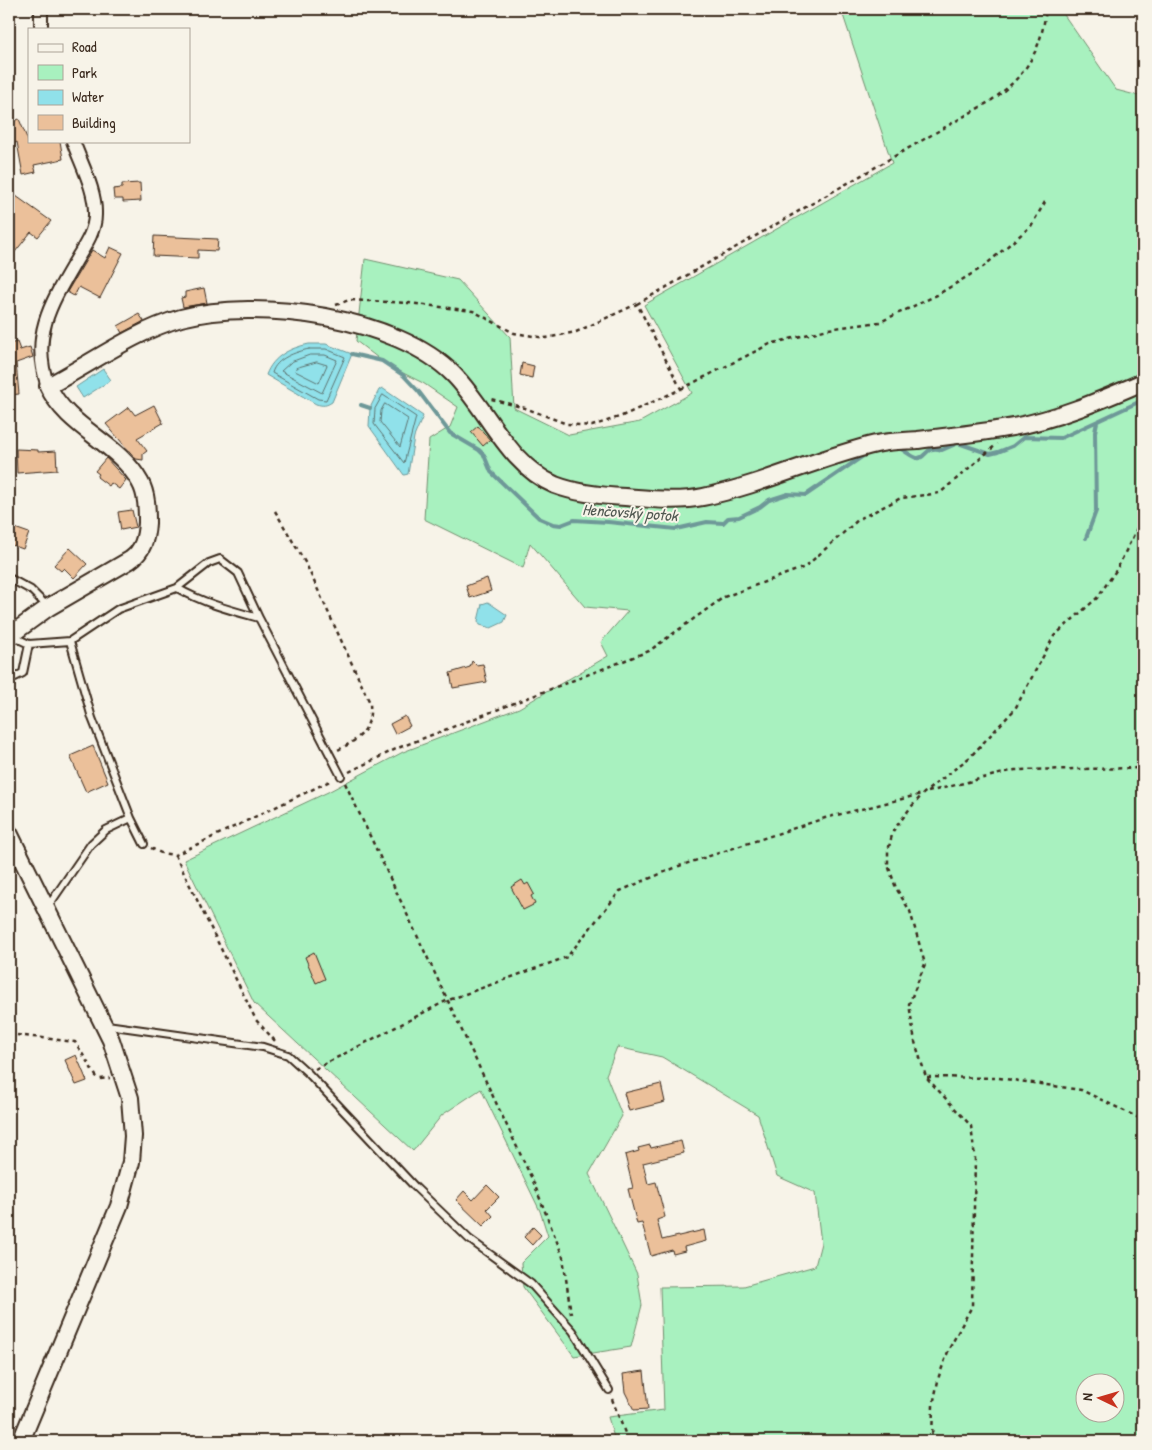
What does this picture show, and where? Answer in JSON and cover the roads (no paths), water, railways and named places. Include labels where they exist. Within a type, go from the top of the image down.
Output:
[{"type":"street","points":[[41,9],[42,28]]},
{"type":"street","points":[[9,635],[48,607],[106,575],[137,555],[146,537],[147,509],[140,482],[130,469],[58,405],[48,386],[41,361],[43,329],[52,302],[87,243],[95,215],[94,199],[73,142]]},
{"type":"street","points":[[48,386],[136,336],[180,319],[207,313],[243,310],[278,312],[347,322],[396,337],[429,354],[471,393],[516,456],[542,478],[556,486],[603,496],[660,500],[701,498],[876,444],[1017,427],[1081,409],[1143,382]]},
{"type":"street","points":[[9,833],[103,1024],[124,1074],[130,1098],[133,1148],[129,1175],[119,1206],[21,1441]]},
{"type":"lane","points":[[9,635],[29,644],[70,641],[118,608],[177,588],[209,563],[220,559],[238,573],[259,618],[341,776]]},
{"type":"lane","points":[[9,578],[32,590],[48,607]]},
{"type":"lane","points":[[177,588],[195,598],[224,609],[259,618]]},
{"type":"lane","points":[[70,641],[92,718],[131,818],[144,844]]},
{"type":"lane","points":[[9,676],[16,677],[23,673],[29,644]]},
{"type":"lane","points":[[46,908],[91,844],[106,830],[131,818]]},
{"type":"lane","points":[[103,1024],[263,1047],[288,1055],[308,1073],[414,1187],[469,1239],[531,1284],[573,1331],[608,1390]]},
{"type":"water","points":[[309,344],[326,344],[352,354],[332,402],[326,405],[316,404],[266,375],[273,363],[283,354]]},
{"type":"water","points":[[103,369],[111,380],[83,398],[76,387]]},
{"type":"water","points":[[382,388],[423,416],[414,437],[408,474],[404,475],[369,426],[370,408],[379,390]]},
{"type":"water","points":[[488,602],[507,615],[504,622],[491,628],[480,625],[478,621],[482,604]]},
{"type":"waterway","name":"Henčovský potok","points":[[352,354],[382,361],[403,375],[419,392],[450,433],[479,450],[484,455],[491,472],[539,518],[553,524],[561,525],[574,520],[676,529],[707,522],[723,523],[728,518],[739,517],[760,507],[769,500],[788,494],[806,495],[866,454]]},
{"type":"waterway","name":"Henčovský potok","points":[[899,448],[920,458],[929,450],[942,450],[958,443],[990,454],[1013,446],[1024,437],[1061,438],[1143,400]]},
{"type":"waterway","points":[[361,405],[370,408]]},
{"type":"waterway","points":[[1086,538],[1096,511],[1095,432],[1097,422]]}]
